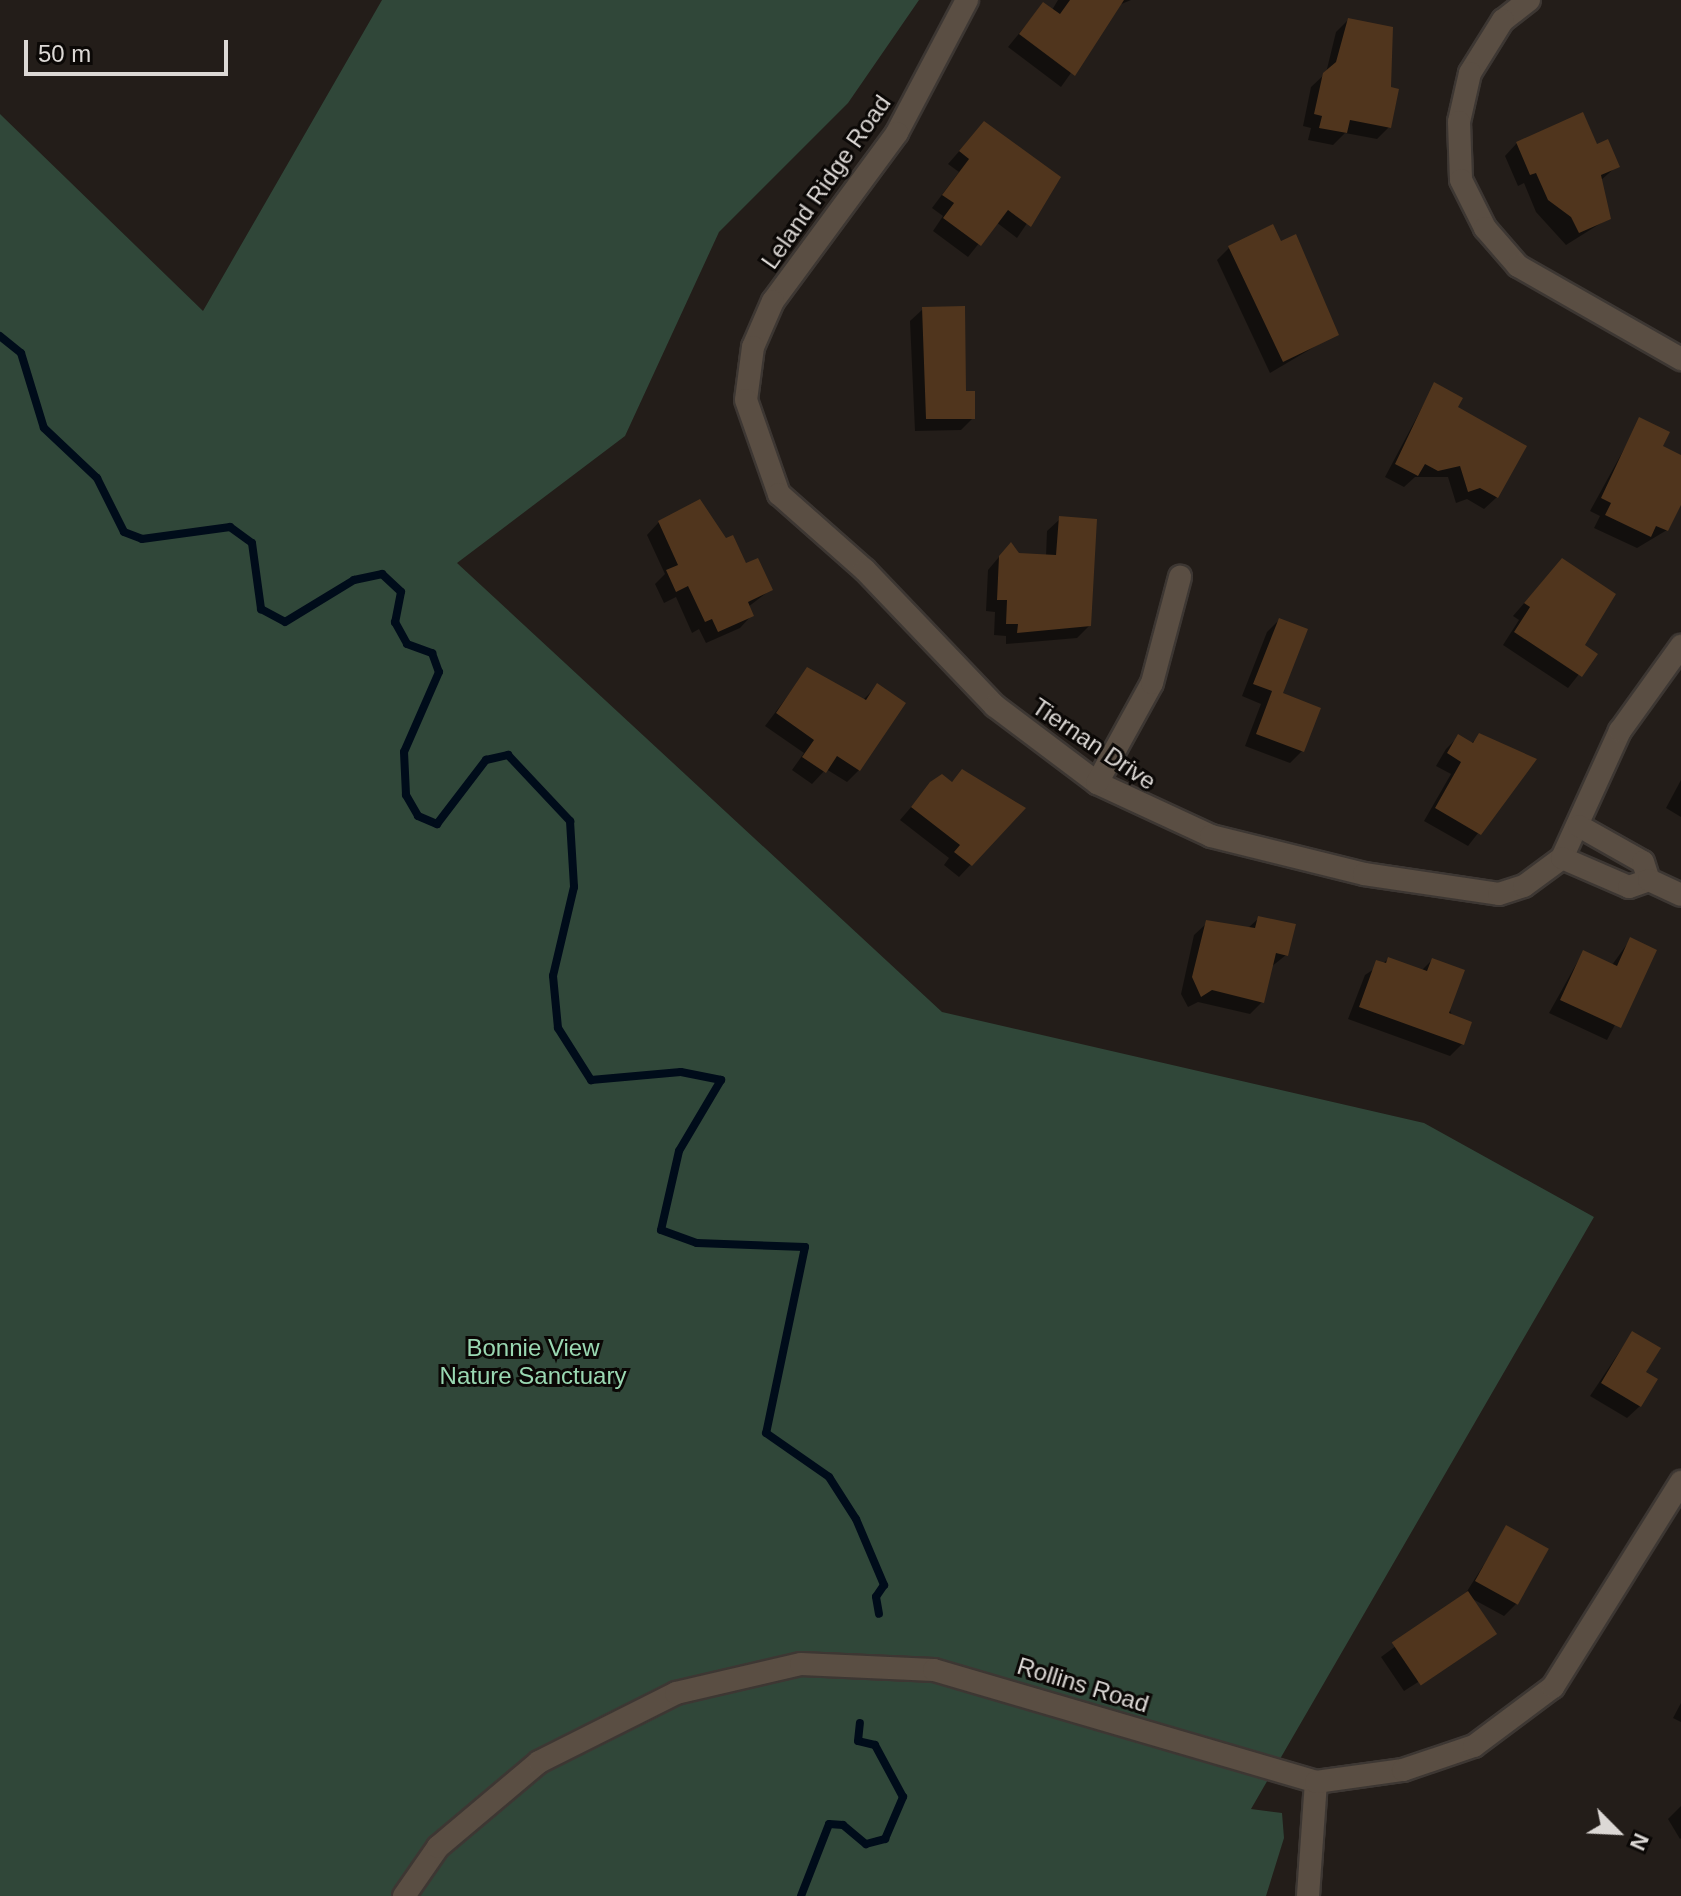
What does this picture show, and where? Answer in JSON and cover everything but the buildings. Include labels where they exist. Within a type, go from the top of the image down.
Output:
[{"type":"street","name":"Leland Ridge Road","points":[[746,400],[753,347],[773,301],[897,133],[967,0]]},
{"type":"street","points":[[1529,0],[1503,20],[1470,73],[1459,122],[1461,180],[1485,228],[1518,266],[1681,359]]},
{"type":"street","name":"Tiernan Drive","points":[[746,400],[758,451],[779,494],[865,570],[995,706],[1097,783],[1211,836],[1465,893],[1524,886],[1562,858],[1620,731],[1681,646]]},
{"type":"street","points":[[1097,783],[1152,683],[1180,577]]},
{"type":"street","points":[[1579,826],[1643,862],[1649,880]]},
{"type":"street","points":[[1562,858],[1629,887],[1649,880],[1681,895]]},
{"type":"street","name":"Rollins Road","points":[[404,1896],[438,1847],[539,1762],[676,1693],[801,1664],[934,1670],[1316,1782],[1403,1770],[1474,1746],[1553,1687],[1681,1482]]},
{"type":"street","points":[[1308,1896],[1316,1782]]},
{"type":"green space","name":"Bonnie View Nature Sanctuary","points":[[382,0],[919,0],[848,103],[719,232],[625,436],[457,563],[942,1012],[1424,1123],[1594,1217],[1251,1809],[1282,1813],[1284,1838],[1266,1896],[0,1896],[0,114],[203,311]]},
{"type":"waterway","points":[[0,336],[21,353],[44,428],[97,478],[124,532],[142,539],[230,527],[252,543],[261,609],[285,622],[354,580],[382,574],[401,592],[395,622],[407,644],[432,653],[439,672],[404,752],[406,795],[418,816],[437,824],[486,760],[508,755],[570,821],[574,887],[553,976],[558,1028],[591,1080],[681,1072],[721,1080],[679,1151],[661,1230],[697,1243],[805,1247],[766,1433],[829,1477],[856,1519],[884,1585],[876,1597],[879,1614]]},
{"type":"waterway","points":[[801,1896],[829,1824],[843,1825],[866,1844],[885,1839],[903,1797],[875,1745],[858,1741],[860,1723]]}]
